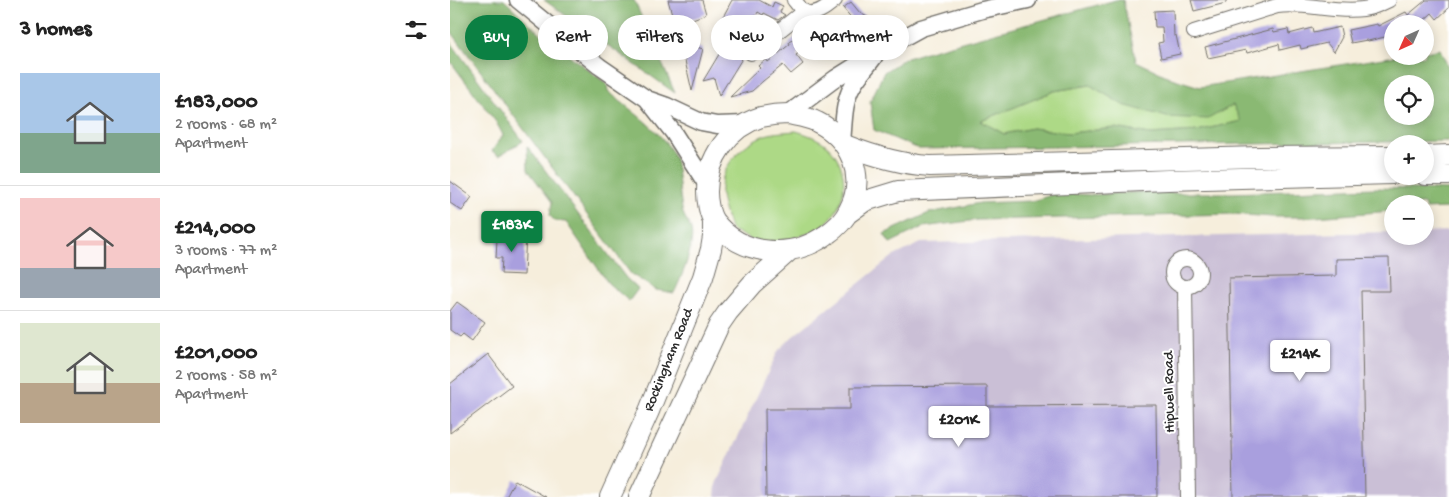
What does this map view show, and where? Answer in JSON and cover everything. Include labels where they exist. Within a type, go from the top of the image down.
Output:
[{"type":"highway","points":[[788,114],[804,117],[817,122],[836,135],[843,143],[851,154],[857,174],[855,195],[847,214],[836,228],[822,238],[801,248],[772,252],[755,249],[739,242],[713,220],[709,207],[707,185],[712,162],[727,139],[746,124],[761,118],[788,114]]},
{"type":"highway","points":[[843,143],[892,161],[930,166],[1259,157],[1384,156]]},
{"type":"highway","points":[[1434,156],[1449,155]]},
{"type":"highway","points":[[847,214],[865,201],[898,191],[1384,174]]},
{"type":"highway","points":[[1434,174],[1449,175]]},
{"type":"highway","name":"Rockingham Road","points":[[610,497],[649,411],[703,277],[712,243],[713,220]]},
{"type":"highway","name":"Rockingham Road","points":[[639,497],[719,325],[752,284],[789,251]]},
{"type":"main road","points":[[518,0],[599,66],[647,99],[701,122],[746,124]]},
{"type":"main road","points":[[909,35],[921,28],[981,5],[1028,0]]},
{"type":"main road","points":[[788,114],[836,78],[865,60]]},
{"type":"main road","points":[[843,143],[848,96],[872,60]]},
{"type":"main road","points":[[647,99],[673,132],[707,185]]},
{"type":"street","points":[[798,5],[806,12],[817,13],[836,0]]},
{"type":"street","points":[[1194,32],[1277,6],[1292,4],[1341,10],[1365,9],[1389,0]]},
{"type":"street","points":[[782,29],[799,15],[798,5]]},
{"type":"street","name":"Hipwell Road","points":[[1185,287],[1188,497]]},
{"type":"shaded area","points":[[1449,231],[1449,497],[715,497],[716,484],[778,351],[792,337],[892,257],[921,243],[1384,232],[1384,245],[1434,245],[1434,232]]},
{"type":"green space","points":[[450,0],[504,0],[520,15],[465,15],[465,50],[450,30]]},
{"type":"green space","points":[[544,0],[634,0],[641,15],[618,15],[618,53],[608,45],[608,15],[565,15]]},
{"type":"green space","points":[[1116,0],[1123,0],[1136,61],[1171,78],[1200,87],[1384,58],[1384,65],[1434,65],[1434,50],[1440,49],[1449,69],[1449,141],[1434,141],[1434,135],[1384,135],[1384,142],[919,149],[874,130],[870,102],[884,72],[902,60],[909,60],[909,57]],"holes":[[[1090,85],[1123,105],[1167,117],[1208,119],[1233,105],[1241,121],[1197,131],[1150,134],[1115,128],[1069,133],[1032,128],[1004,134],[981,121],[1054,91]]]},
{"type":"green space","points":[[528,22],[538,31],[538,60],[575,60],[607,84],[608,91],[646,122],[664,140],[675,159],[682,209],[692,236],[687,262],[674,293],[656,290],[631,274],[472,60],[528,60]]},
{"type":"green space","points":[[450,41],[523,141],[499,156],[492,151],[503,135],[496,122],[450,61]]},
{"type":"green space","points":[[629,60],[660,60],[675,93]]},
{"type":"green space","points":[[1090,85],[1124,105],[1233,104],[1241,121],[1197,131],[1150,134],[1115,128],[1069,133],[1032,128],[1004,134],[981,121],[1054,91]]},
{"type":"green space","points":[[796,131],[817,139],[833,151],[839,161],[842,172],[843,194],[834,214],[826,223],[798,237],[785,241],[761,244],[730,229],[723,207],[721,184],[733,158],[748,144],[765,135]]},
{"type":"green space","points":[[527,146],[626,278],[638,289],[629,301],[608,283],[566,222],[555,221],[550,216],[552,202],[528,170]]},
{"type":"green space","points":[[1375,188],[1449,190],[1449,208],[1434,209],[1434,195],[1384,195],[1384,212],[1315,217],[1272,217],[1234,214],[977,220],[923,227],[890,243],[884,234],[929,213],[980,203],[1032,201],[1058,193],[1090,195],[1142,192],[1232,193]]},
{"type":"building","points":[[668,0],[702,0],[706,14],[701,16],[672,15]]},
{"type":"building","points":[[732,0],[759,0],[772,7],[774,2],[783,6],[780,12],[785,15],[782,17],[782,15],[768,15],[764,13],[763,15],[758,12],[756,15],[724,15]]},
{"type":"building","points":[[1191,0],[1226,0],[1226,3],[1194,11]]},
{"type":"building","points":[[1426,0],[1449,0],[1449,8],[1437,19],[1432,13],[1430,15],[1408,15]]},
{"type":"building","points":[[851,2],[864,15],[849,15],[843,8]]},
{"type":"building","points":[[1173,10],[1174,36],[1176,35],[1180,54],[1161,58],[1158,43],[1163,42],[1162,27],[1155,27],[1154,11]]},
{"type":"building","points":[[1384,23],[1384,37],[1351,43],[1348,30],[1377,24],[1378,26]]},
{"type":"building","points":[[1340,27],[1342,37],[1334,52],[1327,43],[1301,49],[1300,45],[1280,50],[1279,44],[1247,53],[1246,50],[1208,58],[1205,47],[1273,29],[1274,32],[1288,29],[1289,34],[1312,28],[1313,33]]},
{"type":"building","points":[[792,40],[792,60],[800,60],[803,64],[791,74],[783,65],[752,91],[730,97],[760,68],[758,66],[765,60],[768,62],[770,60],[782,60],[782,51],[790,44],[789,42]]},
{"type":"building","points":[[685,60],[700,60],[692,91]]},
{"type":"building","points":[[716,60],[741,60],[719,96],[714,78],[703,81]]},
{"type":"building","points":[[450,181],[472,197],[462,211],[450,203]]},
{"type":"building","points":[[503,232],[526,233],[524,275],[501,274],[502,258],[496,258],[497,239],[503,239]]},
{"type":"building","points":[[1389,258],[1390,291],[1361,291],[1365,497],[1233,497],[1229,278],[1336,276],[1336,259]]},
{"type":"building","points":[[457,302],[485,322],[472,341],[463,334],[460,337],[450,330],[450,311]]},
{"type":"building","points":[[488,354],[512,386],[450,433],[450,384]]},
{"type":"building","points":[[987,386],[987,406],[1156,405],[1157,497],[766,497],[765,409],[850,409],[850,387]]},
{"type":"building","points":[[515,480],[546,497],[506,497]]}]
